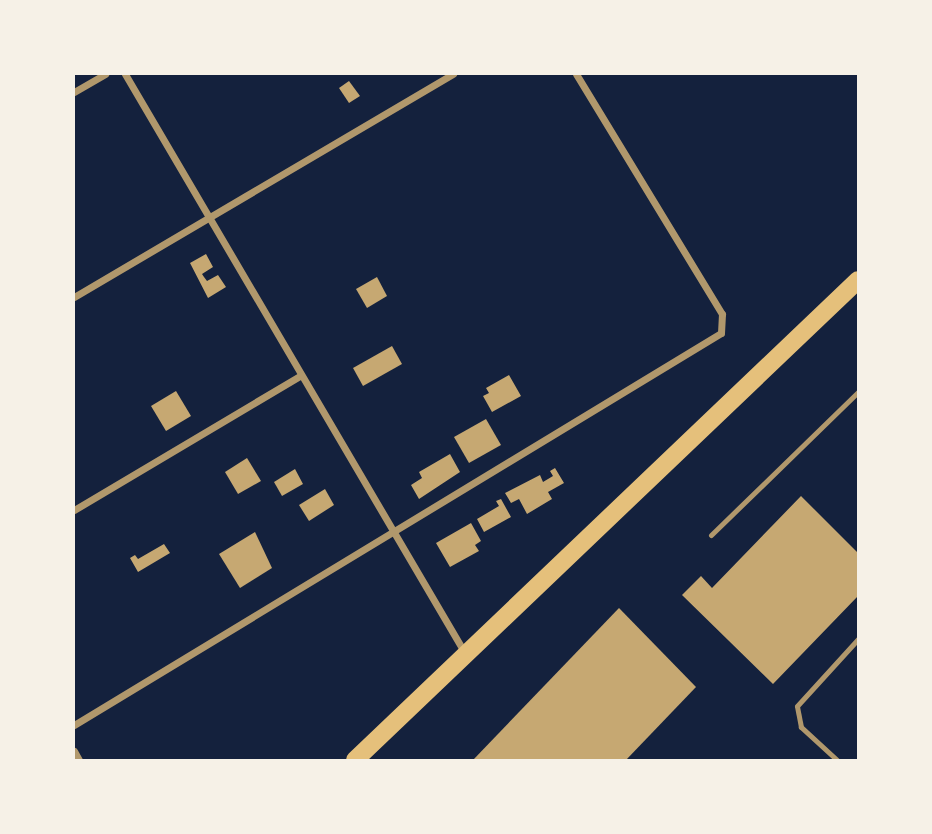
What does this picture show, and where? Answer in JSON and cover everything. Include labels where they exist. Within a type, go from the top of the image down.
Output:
[{"type":"main road","points":[[355,761],[859,280]]},
{"type":"street","points":[[74,92],[106,74]]},
{"type":"street","points":[[125,74],[466,656]]},
{"type":"street","points":[[74,297],[453,74]]},
{"type":"street","points":[[74,725],[717,338],[725,327],[722,314],[576,74]]},
{"type":"street","points":[[74,510],[301,375]]},
{"type":"street","points":[[74,751],[79,761]]},
{"type":"lane","points":[[711,535],[859,392]]},
{"type":"lane","points":[[837,761],[801,727],[797,706],[859,639]]},
{"type":"building","points":[[349,81],[360,96],[349,103],[339,88]]},
{"type":"building","points":[[206,254],[213,267],[202,274],[207,281],[218,275],[226,287],[208,298],[190,263]]},
{"type":"building","points":[[377,277],[387,296],[367,308],[356,289]]},
{"type":"building","points":[[392,346],[402,364],[363,386],[353,368]]},
{"type":"building","points":[[509,375],[521,396],[492,412],[483,396],[489,393],[486,388]]},
{"type":"building","points":[[176,391],[191,416],[166,431],[151,406]]},
{"type":"building","points":[[486,419],[501,445],[469,463],[454,437]]},
{"type":"building","points":[[450,454],[460,472],[419,499],[411,485],[422,478],[419,472]]},
{"type":"building","points":[[247,458],[261,481],[238,494],[225,472]]},
{"type":"building","points":[[555,468],[564,483],[548,492],[552,499],[527,514],[519,499],[511,503],[505,493],[540,475],[543,482],[553,476],[550,471]]},
{"type":"building","points":[[295,469],[303,484],[282,496],[274,482]]},
{"type":"building","points":[[325,489],[334,505],[309,521],[299,505]]},
{"type":"building","points":[[801,496],[858,553],[858,596],[773,684],[682,595],[701,576],[712,588]]},
{"type":"building","points":[[501,499],[511,517],[484,532],[477,519],[499,506],[496,501]]},
{"type":"building","points":[[471,523],[481,541],[475,545],[479,551],[450,567],[436,543]]},
{"type":"building","points":[[255,532],[272,568],[240,588],[219,554]]},
{"type":"building","points":[[164,544],[170,553],[138,572],[130,558],[135,555],[138,559]]},
{"type":"building","points":[[619,608],[696,687],[626,760],[473,760]]}]
